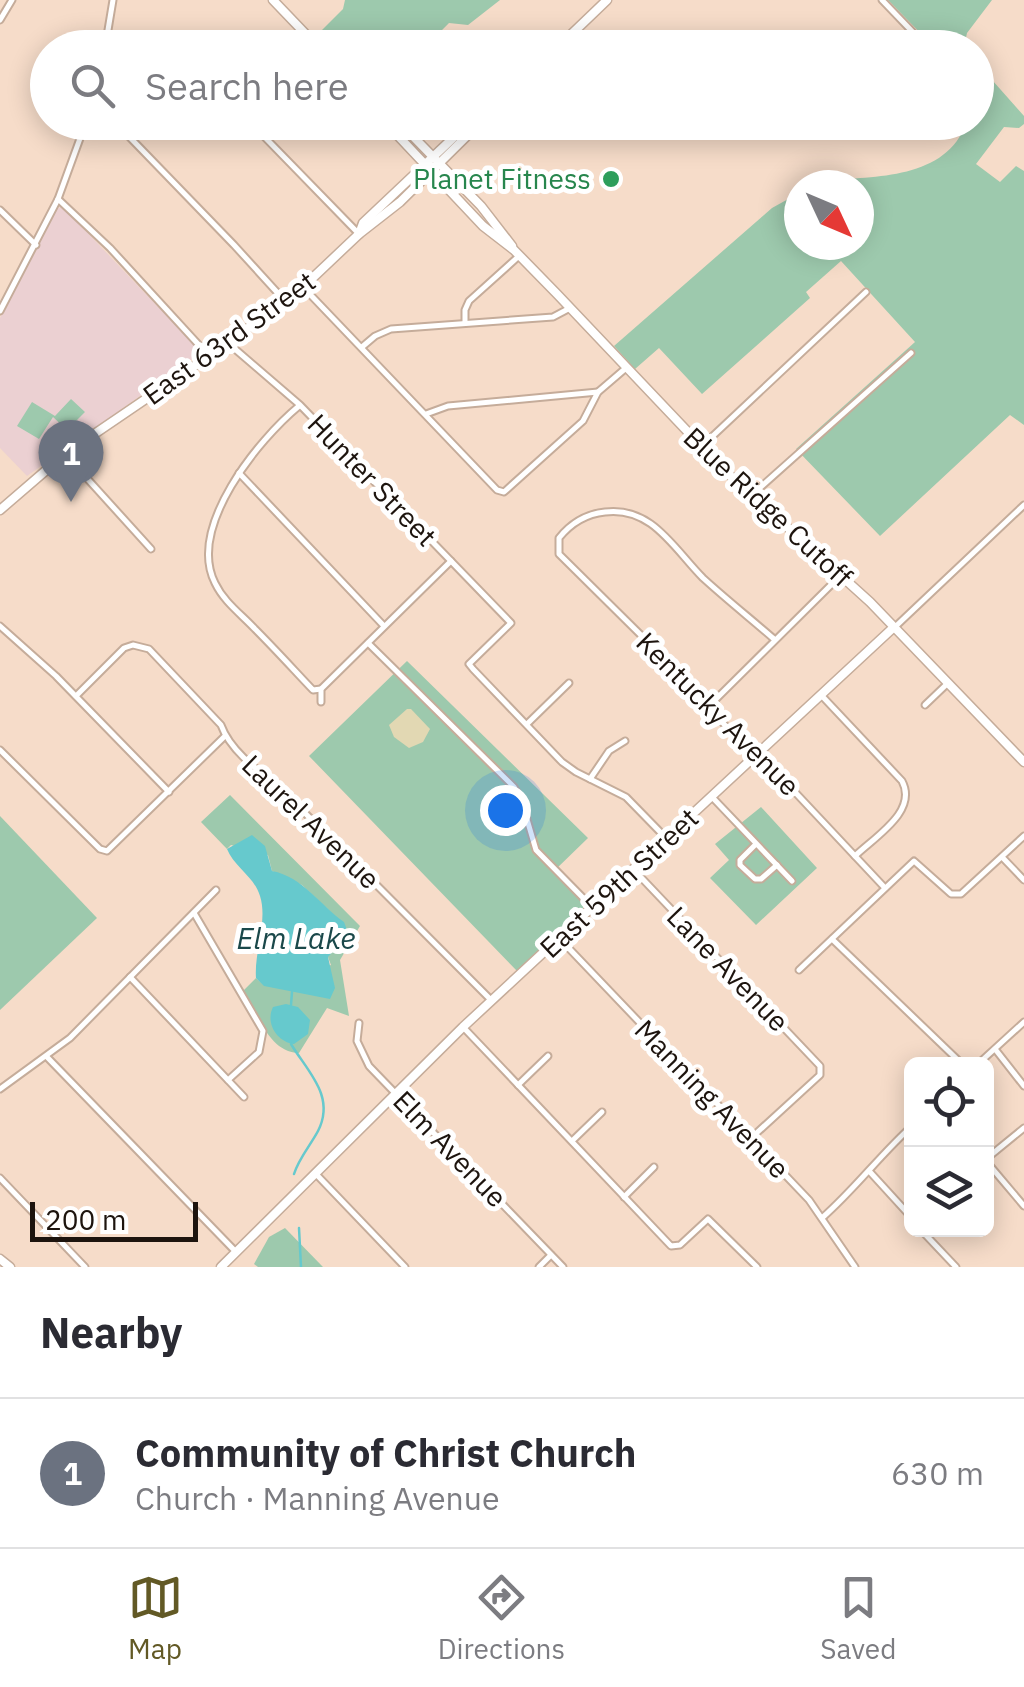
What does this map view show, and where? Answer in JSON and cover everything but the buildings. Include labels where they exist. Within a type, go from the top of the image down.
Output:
[{"type":"main road","points":[[274,0],[302,30]]},
{"type":"main road","points":[[576,30],[607,0]]},
{"type":"main road","name":"Blue Ridge Cutoff","points":[[402,140],[499,241],[516,253]]},
{"type":"main road","name":"Blue Ridge Cutoff","points":[[416,140],[480,206],[516,253],[701,446],[841,575],[1024,762]]},
{"type":"main road","name":"East 63rd Street","points":[[358,234],[363,223],[450,140]]},
{"type":"main road","name":"East 63rd Street","points":[[0,510],[66,454],[210,356],[303,286],[463,140]]},
{"type":"main road","name":"East 59th Street","points":[[222,1267],[491,1000],[894,627]]},
{"type":"main road","points":[[0,1259],[10,1267]]},
{"type":"street","points":[[0,20],[12,0]]},
{"type":"street","points":[[108,30],[114,0]]},
{"type":"street","points":[[882,0],[911,30]]},
{"type":"street","points":[[0,311],[58,199],[79,140]]},
{"type":"street","points":[[132,140],[284,301]]},
{"type":"street","points":[[267,140],[358,234]]},
{"type":"street","points":[[58,199],[110,248],[210,356]]},
{"type":"street","points":[[0,210],[36,244]]},
{"type":"street","points":[[465,323],[469,301],[516,253]]},
{"type":"street","points":[[303,286],[497,490],[504,492],[582,421],[598,392],[626,368]]},
{"type":"street","points":[[701,446],[866,292]]},
{"type":"street","points":[[362,347],[391,329],[552,317],[570,308]]},
{"type":"street","name":"Hunter Street","points":[[228,342],[300,405],[511,623],[469,664],[527,724]]},
{"type":"street","points":[[751,496],[911,353]]},
{"type":"street","points":[[426,414],[448,406],[598,392]]},
{"type":"street","points":[[300,405],[266,437],[239,473],[212,532],[209,567],[215,584],[236,610],[313,690],[320,689],[451,561]]},
{"type":"street","points":[[66,454],[150,548]]},
{"type":"street","points":[[239,473],[384,626]]},
{"type":"street","name":"East 59th Street","points":[[894,627],[1024,506]]},
{"type":"street","name":"Kentucky Avenue","points":[[774,639],[702,577],[640,515],[620,510],[596,513],[578,520],[558,540],[559,554],[885,888]]},
{"type":"street","points":[[708,707],[841,575]]},
{"type":"street","points":[[0,626],[76,696],[169,792]]},
{"type":"street","points":[[368,643],[514,787],[536,850],[593,908]]},
{"type":"street","name":"Laurel Avenue","points":[[76,696],[124,648],[134,645],[149,649],[221,725],[225,736],[491,1000]]},
{"type":"street","points":[[570,683],[527,724],[562,762],[626,797],[667,839]]},
{"type":"street","points":[[926,706],[948,683]]},
{"type":"street","points":[[320,689],[321,702]]},
{"type":"street","points":[[822,696],[902,780],[907,793],[904,809],[855,856]]},
{"type":"street","points":[[0,750],[100,850],[108,850],[225,736]]},
{"type":"street","points":[[590,779],[610,751],[625,740]]},
{"type":"street","points":[[712,797],[792,881]]},
{"type":"street","points":[[800,970],[914,861],[951,894],[961,894],[1024,836]]},
{"type":"street","points":[[756,844],[740,860],[740,865],[755,879],[761,879],[777,865]]},
{"type":"street","points":[[1002,857],[1024,880]]},
{"type":"street","name":"Lane Avenue","points":[[634,870],[821,1069],[820,1075],[750,1139]]},
{"type":"street","points":[[0,1088],[70,1038],[216,890]]},
{"type":"street","points":[[194,913],[262,1031],[258,1052],[228,1080]]},
{"type":"street","name":"Manning Avenue","points":[[560,939],[809,1200],[855,1267]]},
{"type":"street","points":[[832,939],[955,1057]]},
{"type":"street","points":[[130,977],[244,1096]]},
{"type":"street","name":"Elm Avenue","points":[[359,1022],[357,1041],[362,1056],[562,1267]]},
{"type":"street","points":[[986,1057],[1024,1022]]},
{"type":"street","points":[[463,1027],[670,1246],[675,1246],[704,1220],[710,1220],[757,1267]]},
{"type":"street","points":[[995,1049],[1024,1086]]},
{"type":"street","points":[[518,1085],[548,1056]]},
{"type":"street","points":[[46,1057],[236,1252]]},
{"type":"street","points":[[571,1142],[602,1112]]},
{"type":"street","points":[[994,1153],[1024,1128]]},
{"type":"street","points":[[822,1218],[904,1134]]},
{"type":"street","points":[[624,1197],[654,1167]]},
{"type":"street","points":[[994,1170],[1024,1206]]},
{"type":"street","points":[[870,1171],[904,1209]]},
{"type":"street","points":[[315,1174],[405,1267]]},
{"type":"street","points":[[0,1178],[85,1267]]},
{"type":"street","points":[[928,1237],[956,1267]]},
{"type":"street","points":[[539,1267],[551,1255]]},
{"type":"shaded area","points":[[62,206],[199,350],[195,357],[27,476],[0,448],[0,318],[56,210]]},
{"type":"green space","points":[[345,0],[500,0],[468,25],[449,23],[442,30],[322,30],[343,9]]},
{"type":"green space","points":[[888,0],[992,0],[969,30],[917,30]]},
{"type":"green space","points":[[994,82],[1024,116],[1024,124],[1019,128],[1004,127],[976,164],[1000,182],[1016,166],[1024,171],[1024,425],[1010,415],[880,536],[796,449],[915,342],[841,261],[806,292],[810,298],[702,394],[659,348],[635,369],[614,346],[784,201],[784,260],[874,260],[874,177],[907,171],[943,155],[957,140],[994,140]]},
{"type":"green space","points":[[71,399],[85,412],[67,430],[53,417],[39,439],[17,426],[32,402],[55,416]]},
{"type":"green space","points":[[407,661],[588,838],[553,872],[583,903],[583,910],[517,971],[309,756]]},
{"type":"green space","points":[[230,795],[360,926],[340,960],[349,1016],[327,1008],[299,1053],[288,1051],[272,1039],[243,991],[256,978],[265,986],[331,965],[328,957],[335,916],[302,885],[272,871],[268,855],[231,845],[227,849],[201,822]]},
{"type":"green space","points":[[761,807],[817,868],[756,925],[710,878],[729,860],[715,844]]},
{"type":"green space","points":[[0,816],[97,918],[0,1010]]},
{"type":"green space","points":[[285,1228],[323,1267],[254,1264],[269,1237]]},
{"type":"sand","points":[[407,709],[430,729],[423,742],[409,748],[394,737],[389,725]]},
{"type":"water","name":"Elm Lake","points":[[252,835],[265,846],[272,871],[302,885],[344,922],[347,930],[342,941],[328,957],[335,988],[330,999],[264,986],[256,978],[260,896],[227,849]]},
{"type":"water","points":[[273,1007],[298,1007],[310,1020],[308,1034],[294,1044],[282,1040],[272,1025]]},
{"type":"waterway","points":[[291,1005],[292,992]]},
{"type":"waterway","points":[[291,1044],[317,1084],[324,1106],[318,1131],[294,1174]]},
{"type":"waterway","points":[[299,1228],[301,1267]]},
{"type":"place","name":"Planet Fitness","points":[[611,179]]},
{"type":"place","name":"Community of Christ Church","points":[[71,502]]}]
